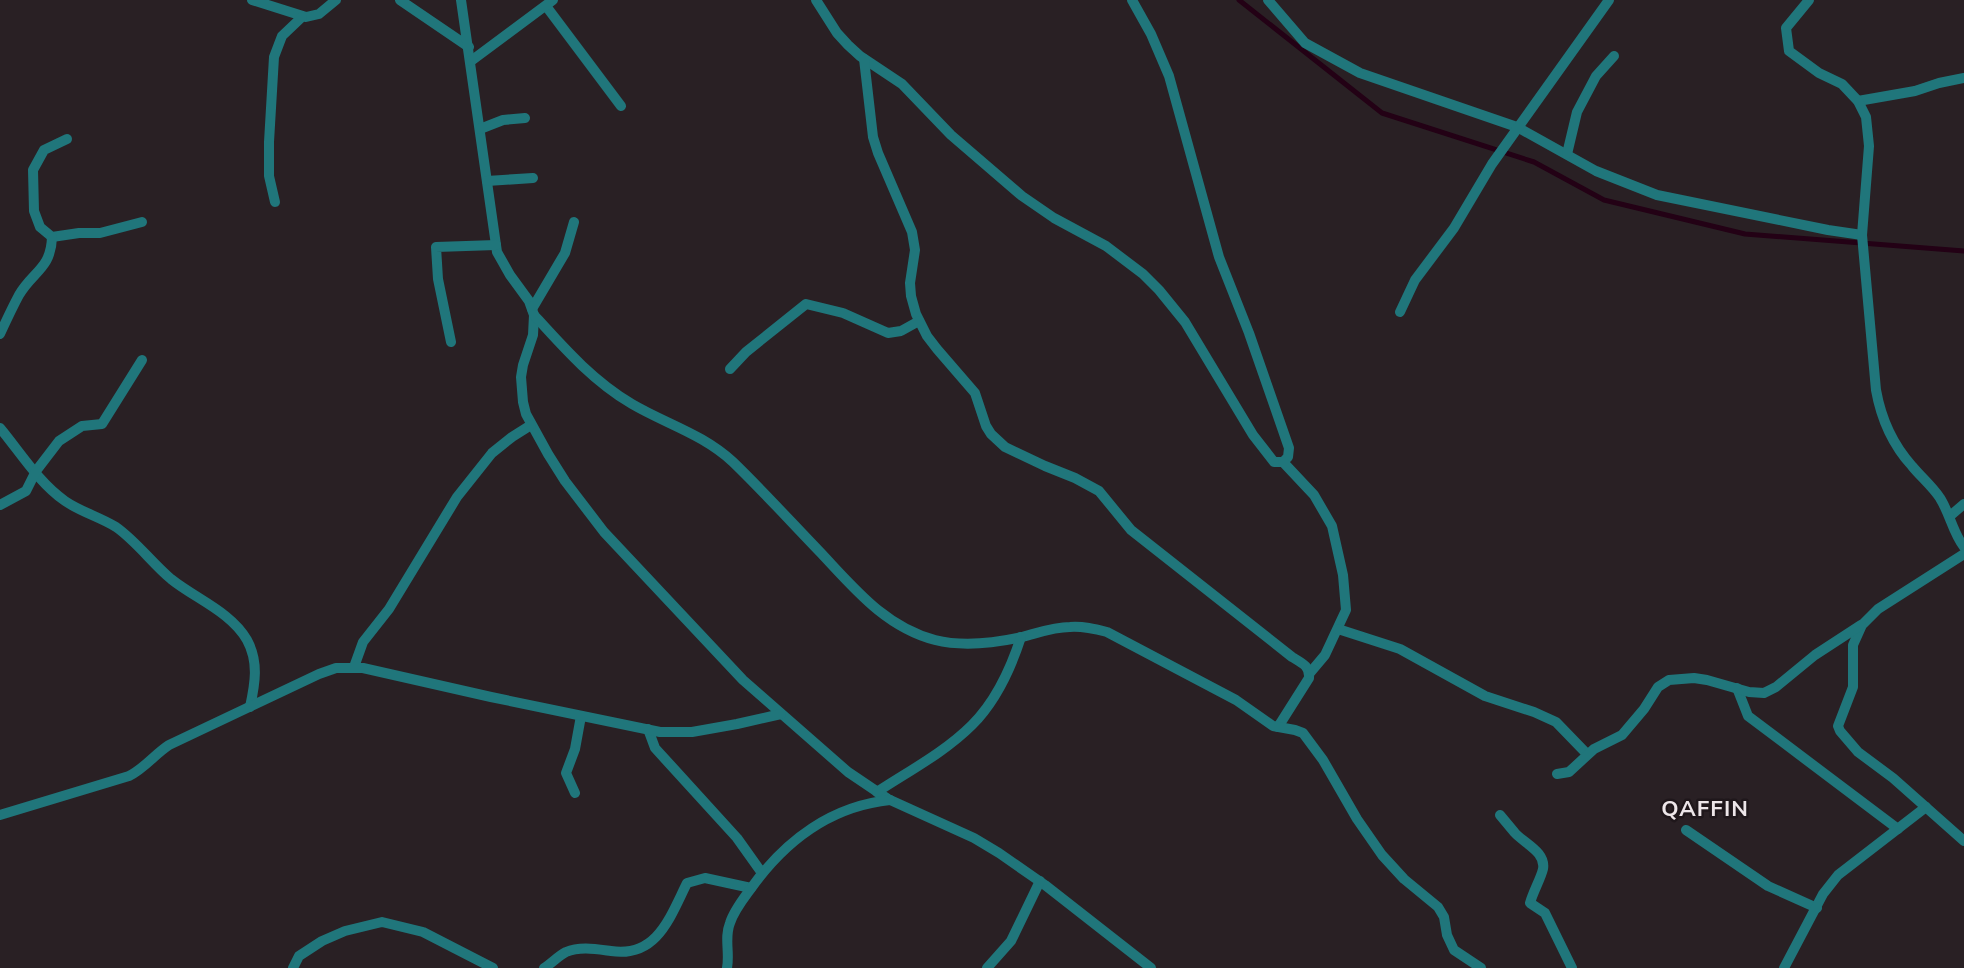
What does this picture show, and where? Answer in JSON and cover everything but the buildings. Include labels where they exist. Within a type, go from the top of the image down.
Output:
[{"type":"street","points":[[252,0],[302,17],[311,17],[319,14],[336,0]]},
{"type":"street","points":[[400,0],[469,47]]},
{"type":"street","points":[[461,0],[497,254],[533,312],[581,365],[619,396],[653,416],[689,431],[720,451],[774,503],[874,608],[893,622],[922,636],[953,643],[990,642],[1068,627],[1094,628],[1107,632],[1236,700],[1265,721],[1278,727],[1295,730],[1306,737],[1382,855],[1404,879],[1438,907],[1444,917],[1447,935],[1454,950],[1481,968]]},
{"type":"street","points":[[816,0],[837,33],[864,59],[902,84],[951,135],[1037,207],[1106,246],[1143,274],[1186,322],[1258,442],[1274,462],[1283,462],[1288,457],[1289,450],[1249,334],[1219,258],[1169,76],[1158,48],[1132,0]]},
{"type":"street","points":[[1268,0],[1305,43],[1360,73],[1517,127],[1596,171],[1657,195],[1828,230],[1862,235]]},
{"type":"street","points":[[1400,312],[1415,280],[1454,228],[1492,164],[1609,0]]},
{"type":"street","points":[[1809,0],[1786,28],[1789,51],[1819,73],[1842,84],[1858,101],[1866,117],[1869,135],[1862,235],[1876,390],[1882,415],[1900,450],[1935,491],[1950,516],[1957,536],[1964,547]]},
{"type":"street","points":[[471,61],[550,3],[621,106]]},
{"type":"street","points":[[275,202],[269,176],[274,57],[282,36],[302,17]]},
{"type":"street","points":[[1567,154],[1577,112],[1596,76],[1614,56]]},
{"type":"street","points":[[864,59],[869,114],[874,138],[914,241],[910,284],[911,296],[919,321],[937,349],[975,393],[986,426],[998,441],[1007,448],[1083,481],[1099,491],[1131,530],[1292,658],[1305,666],[1309,674]]},
{"type":"street","points":[[1858,101],[1914,91],[1964,78]]},
{"type":"street","points":[[480,129],[503,120],[525,118]]},
{"type":"street","points":[[67,139],[44,150],[32,170],[34,211],[40,227],[52,237],[79,233],[100,233],[142,222]]},
{"type":"street","points":[[487,181],[534,178]]},
{"type":"street","points":[[574,222],[566,253],[533,312],[532,335],[521,377],[523,402],[531,425],[565,481],[604,532],[742,680],[848,772],[890,800],[974,838],[999,853],[1040,881],[1151,968]]},
{"type":"street","points":[[0,334],[20,294],[48,262],[52,247],[52,237]]},
{"type":"street","points":[[451,342],[438,279],[436,247],[496,245]]},
{"type":"street","points":[[730,369],[746,352],[790,314],[806,304],[842,314],[888,334],[901,331],[919,321]]},
{"type":"street","points":[[0,505],[26,492],[36,471],[60,441],[82,426],[102,424],[142,360]]},
{"type":"street","points":[[354,667],[363,642],[389,609],[457,497],[492,453],[531,425]]},
{"type":"street","points":[[0,428],[36,471],[65,501],[118,529],[173,580],[233,622],[247,641],[254,662],[254,684],[250,707]]},
{"type":"street","points":[[1278,727],[1308,680],[1309,674],[1325,655],[1346,610],[1343,575],[1332,526],[1314,495],[1283,462]]},
{"type":"street","points":[[1950,516],[1964,504]]},
{"type":"street","points":[[1558,774],[1572,770],[1587,754],[1627,731],[1658,687],[1669,680],[1680,678],[1701,679],[1757,693],[1772,690],[1815,655],[1862,625],[1878,609],[1964,554]]},
{"type":"street","points":[[1862,625],[1853,645],[1853,688],[1846,709],[1839,722],[1839,730],[1858,752],[1926,807],[1964,841]]},
{"type":"street","points":[[1338,629],[1400,649],[1484,696],[1534,712],[1556,722],[1587,754]]},
{"type":"street","points":[[877,792],[961,735],[972,724],[997,691],[1021,637]]},
{"type":"street","points":[[0,815],[129,776],[145,766],[159,751],[169,745],[336,668],[354,667],[581,716],[674,733],[689,733],[781,714]]},
{"type":"street","points":[[1737,688],[1748,716],[1898,829]]},
{"type":"street","points":[[575,793],[566,773],[575,749],[581,716]]},
{"type":"street","points":[[648,729],[655,748],[737,838],[762,873]]},
{"type":"street","points":[[727,968],[726,937],[730,921],[762,873],[787,847],[814,825],[846,810],[890,800]]},
{"type":"street","points":[[1784,968],[1823,894],[1838,875],[1926,807]]},
{"type":"street","points":[[1500,815],[1516,834],[1534,848],[1543,861],[1543,871],[1534,888],[1530,903],[1545,913],[1572,968]]},
{"type":"street","points":[[1686,830],[1768,886],[1817,908]]},
{"type":"street","points":[[544,968],[566,952],[589,948],[621,952],[641,949],[668,923],[687,883],[705,878],[751,888]]},
{"type":"street","points":[[987,968],[1011,941],[1040,881]]},
{"type":"street","points":[[292,968],[299,956],[322,941],[345,931],[382,922],[422,932],[493,968]]},
{"type":"waterway","points":[[1239,0],[1382,113],[1534,162],[1604,200],[1745,234],[1964,251]]},
{"type":"district","name":"QAFFIN","points":[[1705,808]]}]
